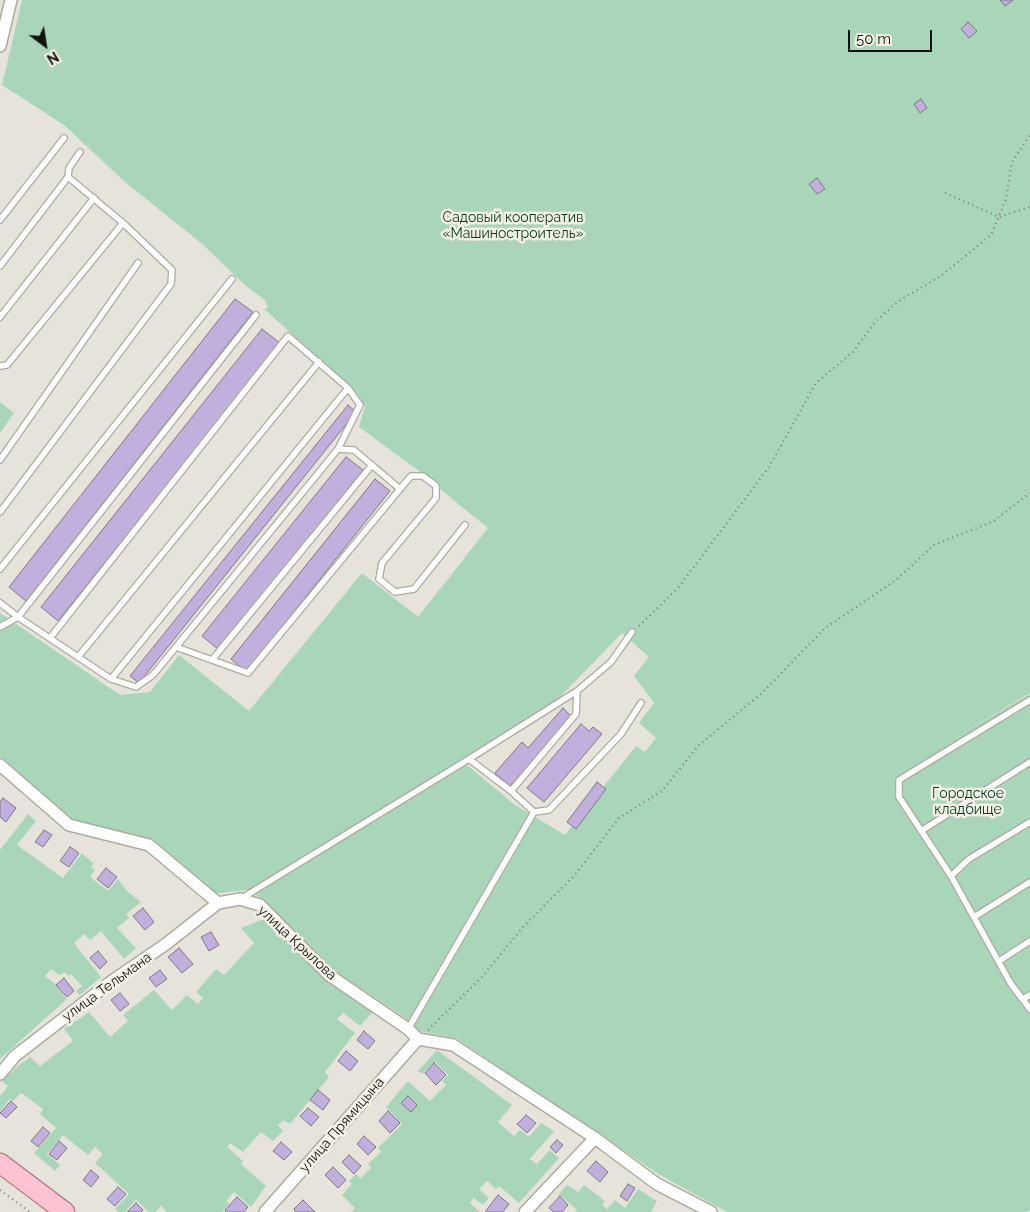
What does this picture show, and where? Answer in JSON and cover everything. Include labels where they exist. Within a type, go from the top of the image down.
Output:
[{"type":"main road","points":[[0,1163],[65,1212]]},
{"type":"street","points":[[0,46],[11,0]]},
{"type":"street","points":[[0,765],[69,825],[148,845],[218,903],[240,899]]},
{"type":"street","name":"улица Крылова","points":[[240,899],[260,905],[329,975],[408,1029],[418,1039]]},
{"type":"street","name":"улица Тельмана","points":[[0,1074],[15,1056],[112,981],[166,944],[218,903]]},
{"type":"street","points":[[418,1039],[452,1045],[595,1138],[657,1184],[711,1212]]},
{"type":"street","name":"улица Прямицына","points":[[265,1212],[418,1039]]},
{"type":"street","points":[[524,1212],[595,1138]]},
{"type":"lane","points":[[0,220],[64,138]]},
{"type":"lane","points":[[0,266],[68,177],[69,168],[80,152]]},
{"type":"lane","points":[[0,512],[171,284],[172,270],[123,223],[68,177]]},
{"type":"lane","points":[[0,317],[94,198]]},
{"type":"lane","points":[[0,366],[6,365],[123,223]]},
{"type":"lane","points":[[0,460],[138,263]]},
{"type":"lane","points":[[0,569],[232,279]]},
{"type":"lane","points":[[0,627],[18,617],[256,315]]},
{"type":"lane","points":[[0,603],[18,617],[111,679],[136,687],[153,676],[338,449],[360,405],[348,388],[288,336],[50,638]]},
{"type":"lane","points":[[78,656],[319,362]]},
{"type":"lane","points":[[111,679],[348,388]]},
{"type":"lane","points":[[338,449],[354,450],[400,489]]},
{"type":"lane","points":[[212,660],[372,465]]},
{"type":"lane","points":[[176,647],[248,673],[411,476],[423,476],[436,486],[436,498],[382,564],[379,579],[395,592],[414,589],[465,525]]},
{"type":"lane","points":[[240,899],[469,760],[577,691],[611,662],[632,632]]},
{"type":"lane","points":[[511,791],[576,714],[577,691]]},
{"type":"lane","points":[[1030,700],[899,780],[899,797],[920,832],[952,876],[1010,984],[1030,1009]]},
{"type":"lane","points":[[469,760],[511,791],[534,812],[549,810],[621,734],[641,703]]},
{"type":"lane","points":[[920,832],[1030,762]]},
{"type":"lane","points":[[408,1029],[534,812]]},
{"type":"lane","points":[[952,876],[969,859],[1030,822]]},
{"type":"lane","points":[[974,917],[1030,882]]},
{"type":"lane","points":[[999,961],[1030,942]]},
{"type":"lane","points":[[1023,999],[1030,995]]},
{"type":"path","points":[[632,632],[678,588],[769,467],[816,383],[853,352],[876,322],[893,306],[941,276],[990,236],[1006,199],[1012,162],[1030,134]]},
{"type":"path","points":[[945,193],[998,217],[1030,207]]},
{"type":"path","points":[[418,1039],[481,978],[524,926],[574,876],[619,818],[662,791],[698,746],[761,694],[824,629],[896,580],[934,546],[994,521],[1030,493]]},
{"type":"path","points":[[0,1190],[30,1212]]},
{"type":"green space","points":[[22,0],[1030,0],[1030,693],[954,738],[1030,694],[1030,1210],[1026,1212],[727,1212],[660,1175],[456,1038],[418,1031],[404,1017],[330,968],[263,899],[246,890],[212,894],[149,840],[70,820],[0,757],[0,613],[120,695],[150,692],[179,655],[249,711],[362,573],[418,617],[488,528],[441,490],[438,485],[359,427],[365,406],[349,385],[264,309],[268,308],[265,300],[247,287],[201,243],[125,182],[64,125],[2,85]],"holes":[[[622,633],[649,657],[634,676],[654,703],[639,723],[656,738],[645,752],[636,746],[565,835],[515,805],[461,760],[559,698]]]},
{"type":"green space","points":[[0,402],[14,413],[0,433]]},
{"type":"green space","points":[[28,814],[36,821],[17,845],[63,878],[82,853],[94,864],[91,867],[95,870],[90,877],[108,891],[118,879],[127,891],[141,902],[126,914],[129,918],[117,928],[136,948],[124,959],[101,931],[90,940],[84,934],[74,943],[101,977],[80,995],[76,991],[82,986],[71,974],[68,976],[65,972],[59,975],[51,969],[45,976],[54,983],[67,999],[0,1059],[0,850]]},
{"type":"green space","points":[[266,918],[319,974],[372,1013],[360,1026],[343,1013],[337,1019],[355,1033],[325,1072],[329,1077],[290,1124],[283,1120],[278,1125],[283,1131],[273,1141],[261,1132],[243,1152],[230,1143],[227,1147],[243,1161],[241,1164],[266,1186],[251,1207],[234,1192],[226,1201],[229,1204],[222,1212],[167,1212],[161,1206],[155,1212],[149,1212],[136,1200],[125,1212],[119,1212],[115,1209],[129,1194],[95,1163],[103,1154],[95,1147],[88,1155],[63,1135],[47,1154],[60,1165],[55,1171],[34,1153],[56,1128],[40,1114],[43,1109],[21,1093],[13,1101],[10,1099],[0,1111],[0,1096],[8,1086],[2,1081],[30,1057],[40,1066],[73,1041],[64,1029],[89,1012],[110,1037],[128,1021],[123,1015],[154,990],[172,1010],[187,995],[198,1004],[203,998],[196,992],[216,969],[224,975],[254,943],[241,928]]},
{"type":"green space","points":[[437,1050],[512,1105],[498,1122],[514,1136],[520,1130],[529,1137],[541,1123],[554,1131],[530,1159],[537,1164],[550,1150],[559,1158],[519,1203],[499,1186],[496,1189],[487,1181],[479,1189],[489,1198],[483,1205],[474,1198],[470,1203],[480,1212],[351,1212],[355,1208],[342,1195],[352,1184],[349,1181],[356,1174],[361,1178],[371,1168],[368,1164],[381,1152],[378,1148],[402,1124],[386,1107],[408,1081],[430,1101],[446,1085],[442,1081],[448,1075],[435,1062],[422,1074],[418,1071]]},
{"type":"green space","points":[[567,1185],[578,1192],[584,1185],[605,1201],[602,1205],[607,1209],[615,1200],[625,1208],[638,1189],[657,1201],[651,1212],[576,1212],[577,1210],[559,1194]]},
{"type":"building","points":[[1000,0],[1013,0],[1005,6]]},
{"type":"building","points":[[968,22],[977,31],[969,38],[961,29]]},
{"type":"building","points":[[921,99],[927,108],[920,113],[914,104]]},
{"type":"building","points":[[817,178],[825,189],[817,194],[809,184]]},
{"type":"building","points":[[235,299],[253,312],[26,601],[9,587]]},
{"type":"building","points":[[262,329],[280,343],[58,621],[41,607]]},
{"type":"building","points":[[348,405],[356,412],[139,683],[130,676]]},
{"type":"building","points":[[346,457],[363,470],[218,649],[202,636]]},
{"type":"building","points":[[375,479],[390,491],[246,672],[231,659]]},
{"type":"building","points":[[563,708],[571,716],[510,786],[495,773],[522,742],[528,748]]},
{"type":"building","points":[[581,724],[589,731],[593,727],[602,734],[544,802],[527,788]]},
{"type":"building","points":[[597,782],[606,789],[576,829],[567,822]]},
{"type":"building","points":[[3,798],[16,808],[6,822],[0,817],[0,802]]},
{"type":"building","points":[[44,830],[52,835],[43,847],[35,842]]},
{"type":"building","points":[[70,847],[79,853],[69,867],[60,861]]},
{"type":"building","points":[[106,868],[117,877],[108,888],[97,879]]},
{"type":"building","points":[[143,908],[154,922],[145,930],[133,916]]},
{"type":"building","points":[[211,932],[219,945],[209,951],[201,937]]},
{"type":"building","points":[[179,948],[193,964],[182,973],[168,957]]},
{"type":"building","points":[[98,951],[107,962],[100,969],[90,958]]},
{"type":"building","points":[[160,970],[167,979],[156,987],[149,978]]},
{"type":"building","points":[[64,978],[74,991],[67,997],[56,985]]},
{"type":"building","points":[[120,993],[129,1004],[120,1011],[111,1000]]},
{"type":"building","points":[[364,1031],[375,1041],[368,1049],[357,1040]]},
{"type":"building","points":[[346,1051],[358,1061],[350,1071],[338,1061]]},
{"type":"building","points":[[434,1063],[446,1075],[436,1085],[425,1073]]},
{"type":"building","points":[[318,1090],[330,1100],[323,1110],[310,1100]]},
{"type":"building","points":[[408,1096],[417,1105],[411,1112],[401,1103]]},
{"type":"building","points":[[11,1101],[17,1107],[6,1118],[0,1113]]},
{"type":"building","points":[[308,1108],[319,1117],[311,1126],[300,1116]]},
{"type":"building","points":[[388,1111],[400,1123],[390,1133],[379,1121]]},
{"type":"building","points":[[526,1115],[536,1123],[527,1133],[517,1124]]},
{"type":"building","points":[[43,1127],[50,1133],[38,1147],[31,1141]]},
{"type":"building","points":[[364,1136],[376,1147],[368,1155],[357,1144]]},
{"type":"building","points":[[557,1140],[563,1145],[556,1153],[550,1147]]},
{"type":"building","points":[[59,1141],[67,1148],[57,1160],[49,1154]]},
{"type":"building","points":[[281,1142],[292,1152],[284,1160],[273,1151]]},
{"type":"building","points":[[349,1155],[361,1166],[354,1174],[342,1162]]},
{"type":"building","points":[[596,1161],[608,1172],[600,1182],[587,1171]]},
{"type":"building","points":[[333,1167],[346,1180],[338,1188],[325,1175]]},
{"type":"building","points":[[91,1170],[99,1177],[91,1187],[83,1180]]},
{"type":"building","points":[[628,1184],[635,1188],[627,1201],[620,1196]]},
{"type":"building","points":[[118,1187],[126,1194],[115,1206],[107,1199]]},
{"type":"building","points":[[498,1195],[509,1204],[503,1212],[485,1212]]},
{"type":"building","points":[[560,1196],[568,1205],[562,1212],[554,1212],[549,1208]]},
{"type":"building","points":[[237,1197],[248,1207],[244,1212],[226,1212],[225,1210]]},
{"type":"building","points":[[303,1200],[315,1212],[296,1212],[294,1209]]},
{"type":"building","points":[[136,1203],[143,1210],[141,1212],[127,1212]]},
{"type":"park label","name":"Садовый кооператив «Машиностроитель»","points":[[513,226]]},
{"type":"park label","name":"Городское кладбище","points":[[968,802]]}]
